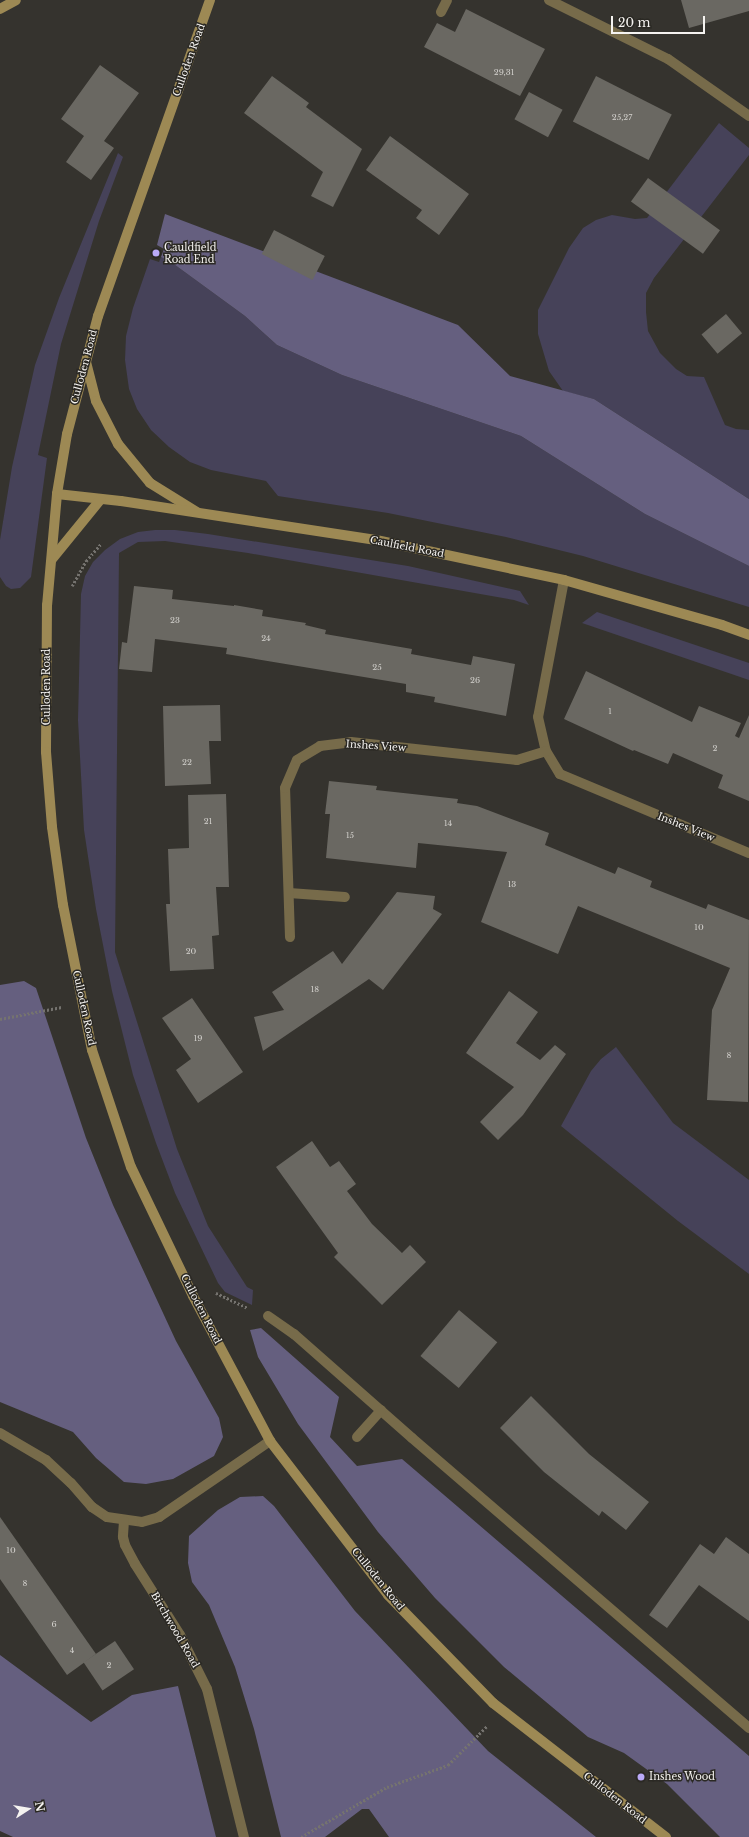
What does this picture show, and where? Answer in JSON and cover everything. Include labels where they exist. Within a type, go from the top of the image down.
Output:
[{"type":"main road","points":[[0,8],[16,0]]},
{"type":"main road","name":"Culloden Road","points":[[210,0],[98,316],[85,360],[67,434],[58,494],[47,605],[46,752],[52,827],[63,905],[92,1050],[131,1167],[193,1296],[270,1441],[388,1595],[502,1710],[666,1837]]},
{"type":"main road","points":[[85,360],[96,401],[118,444],[150,483],[201,514]]},
{"type":"main road","name":"Caulfield Road","points":[[58,494],[101,499],[376,540],[564,580],[722,625],[749,635]]},
{"type":"main road","points":[[52,559],[101,499]]},
{"type":"street","points":[[441,12],[447,0]]},
{"type":"street","points":[[549,0],[668,59],[749,116]]},
{"type":"street","name":"Inshes View","points":[[564,580],[538,717],[546,751],[560,774],[749,853]]},
{"type":"street","name":"Inshes View","points":[[290,937],[285,788],[297,760],[320,746],[351,742],[517,760],[546,751]]},
{"type":"street","points":[[289,893],[345,897]]},
{"type":"street","points":[[268,1316],[294,1334],[749,1728]]},
{"type":"street","points":[[357,1437],[381,1410]]},
{"type":"street","points":[[0,1433],[46,1460],[71,1483],[92,1506],[107,1518],[142,1522],[159,1517],[270,1441]]},
{"type":"street","name":"Birchwood Road","points":[[124,1521],[123,1536],[125,1545],[135,1564],[180,1635],[207,1689],[244,1837]]},
{"type":"path","points":[[71,593],[72,585],[86,561],[101,544]]},
{"type":"path","points":[[0,1019],[82,1003]]},
{"type":"path","points":[[193,1296],[206,1288],[268,1316]]},
{"type":"path","points":[[301,1837],[387,1787],[448,1765],[468,1747],[502,1710]]},
{"type":"shaded area","points":[[719,123],[749,148],[749,155],[654,278],[646,293],[646,312],[648,331],[660,353],[676,369],[687,376],[704,377],[725,425],[736,429],[749,430],[749,499],[594,399],[563,391],[549,371],[538,334],[538,310],[569,248],[583,228],[596,220],[612,215],[635,219],[647,218]]},
{"type":"shaded area","points":[[118,153],[123,157],[99,221],[61,344],[38,455],[47,458],[31,577],[20,588],[11,589],[6,586],[0,577],[0,540],[12,467],[35,365],[59,298]]},
{"type":"shaded area","points":[[165,214],[458,325],[510,376],[594,399],[749,499],[749,566],[645,514],[521,436],[342,375],[277,345],[245,316],[171,262],[161,257],[164,249],[157,245]]},
{"type":"shaded area","points":[[161,257],[171,262],[245,316],[277,345],[342,375],[521,436],[645,514],[749,566],[749,607],[583,556],[506,537],[388,513],[278,496],[266,481],[211,470],[190,462],[169,447],[151,430],[137,409],[129,389],[125,360],[126,336],[133,308],[150,259],[159,262]]},
{"type":"shaded area","points":[[175,530],[208,534],[408,566],[520,591],[529,605],[514,600],[248,553],[165,541],[138,542],[119,553],[115,952],[177,1149],[208,1226],[247,1287],[253,1290],[252,1305],[225,1292],[218,1283],[175,1193],[156,1143],[133,1075],[112,991],[96,909],[84,830],[78,720],[81,594],[85,576],[93,562],[105,550],[120,539],[138,532]]},
{"type":"shaded area","points":[[597,612],[749,663],[749,680],[582,623]]},
{"type":"shaded area","points":[[24,981],[36,988],[86,1138],[113,1205],[176,1341],[219,1418],[223,1437],[214,1456],[173,1479],[146,1484],[124,1482],[96,1458],[73,1432],[0,1402],[0,985]]},
{"type":"shaded area","points":[[616,1047],[673,1123],[749,1180],[749,1274],[678,1221],[561,1126],[591,1071],[601,1059]]},
{"type":"shaded area","points":[[261,1328],[339,1397],[330,1437],[357,1466],[402,1459],[749,1756],[749,1837],[720,1837],[667,1784],[624,1753],[588,1737],[504,1667],[435,1598],[378,1532],[298,1424],[258,1357],[250,1330]]},
{"type":"shaded area","points":[[263,1496],[274,1506],[355,1611],[488,1751],[596,1837],[389,1837],[369,1809],[362,1809],[325,1837],[281,1837],[254,1729],[235,1667],[209,1605],[192,1582],[188,1563],[189,1536],[218,1510],[240,1497]]},
{"type":"shaded area","points":[[0,1655],[91,1722],[132,1695],[178,1686],[216,1837],[13,1837],[0,1831]]},
{"type":"building","points":[[681,0],[749,0],[749,11],[689,28]]},
{"type":"building","points":[[466,9],[545,49],[520,96],[424,47],[437,23],[455,32]]},
{"type":"building","points":[[100,65],[139,93],[104,141],[114,148],[91,180],[66,162],[84,136],[61,119]]},
{"type":"building","points":[[272,76],[309,103],[306,107],[362,149],[333,207],[311,196],[323,172],[244,113]]},
{"type":"building","points":[[596,76],[672,115],[649,160],[573,121]]},
{"type":"building","points":[[529,92],[563,110],[548,137],[514,119]]},
{"type":"building","points":[[390,136],[469,194],[439,235],[416,218],[422,210],[366,170]]},
{"type":"building","points":[[648,178],[720,230],[703,254],[631,201]]},
{"type":"building","points":[[274,230],[325,256],[313,280],[262,254]]},
{"type":"building","points":[[726,314],[742,333],[718,354],[701,335]]},
{"type":"building","points":[[134,586],[173,590],[172,599],[234,605],[263,610],[262,616],[306,623],[305,625],[326,630],[325,634],[412,649],[411,654],[471,665],[473,656],[515,664],[506,716],[434,702],[435,697],[406,692],[406,684],[226,654],[227,648],[155,639],[152,672],[119,669],[122,642],[127,643]]},
{"type":"building","points":[[586,671],[692,722],[699,706],[741,723],[735,736],[739,738],[749,715],[749,801],[718,788],[723,775],[673,753],[668,764],[634,750],[633,751],[564,719]]},
{"type":"building","points":[[220,705],[221,741],[209,741],[211,784],[165,786],[163,706]]},
{"type":"building","points":[[329,781],[377,786],[376,790],[458,799],[457,803],[477,806],[549,833],[545,845],[615,874],[618,867],[652,881],[650,887],[706,909],[708,904],[749,920],[748,1102],[707,1100],[712,1010],[730,968],[578,906],[558,954],[481,922],[507,852],[418,843],[416,868],[326,858],[330,814],[325,814]]},
{"type":"building","points":[[226,794],[229,887],[216,887],[219,935],[212,936],[214,969],[170,971],[166,904],[170,904],[168,849],[189,848],[188,795]]},
{"type":"building","points":[[397,892],[435,896],[433,909],[442,914],[383,990],[369,979],[263,1051],[254,1017],[284,1010],[272,992],[333,951],[342,964]]},
{"type":"building","points":[[509,991],[538,1012],[516,1043],[540,1060],[555,1045],[566,1054],[523,1115],[498,1140],[480,1122],[514,1087],[466,1053]]},
{"type":"building","points":[[192,998],[243,1072],[198,1103],[176,1070],[191,1059],[162,1018]]},
{"type":"building","points":[[312,1141],[330,1167],[339,1161],[356,1184],[347,1191],[372,1224],[402,1253],[410,1245],[426,1262],[382,1305],[334,1257],[338,1253],[276,1167]]},
{"type":"building","points":[[459,1310],[497,1342],[459,1388],[420,1356]]},
{"type":"building","points":[[531,1396],[589,1454],[649,1502],[626,1530],[602,1511],[599,1516],[544,1472],[500,1428]]},
{"type":"building","points":[[0,1517],[96,1654],[67,1675],[0,1579]]},
{"type":"building","points":[[726,1537],[749,1554],[749,1621],[699,1585],[667,1628],[649,1615],[700,1544],[714,1554]]},
{"type":"building","points":[[115,1641],[134,1669],[103,1690],[83,1662]]},
{"type":"place","name":"Cauldfield Road End","points":[[156,253]]},
{"type":"place","name":"Inshes Wood","points":[[641,1777]]}]
